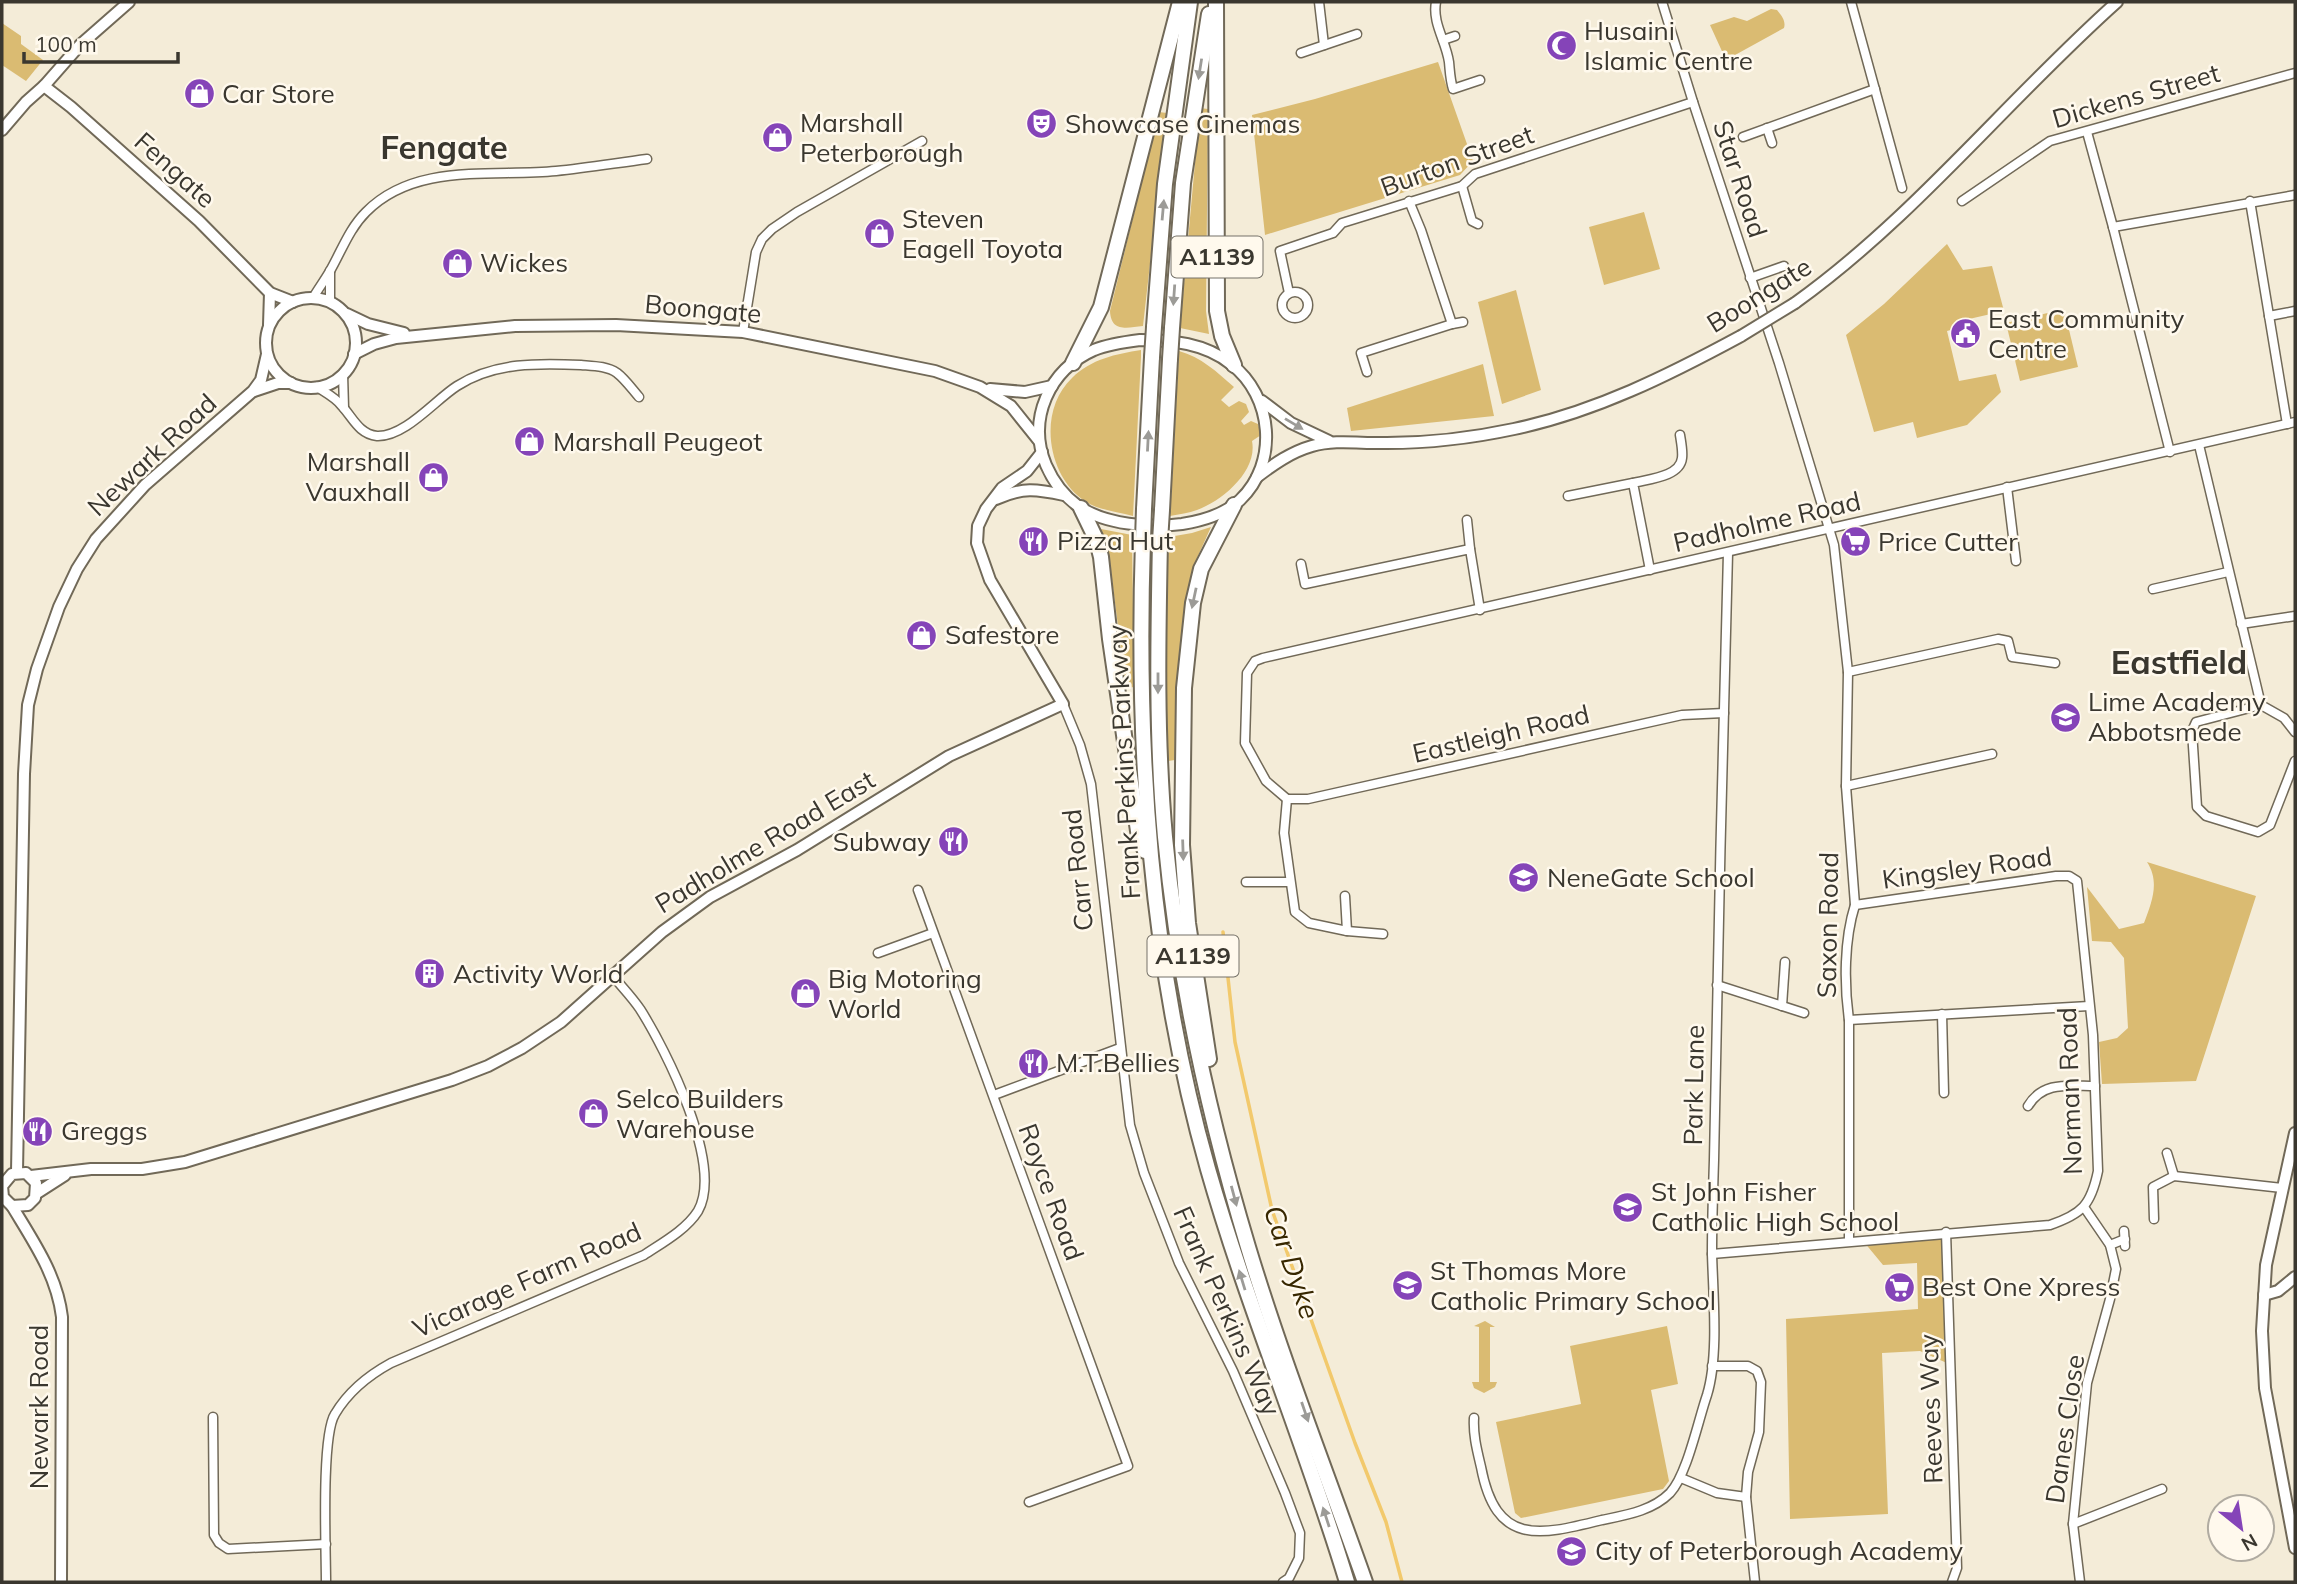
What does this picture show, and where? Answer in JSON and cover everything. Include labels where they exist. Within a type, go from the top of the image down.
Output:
[{"type":"highway","points":[[1073,363],[1101,307],[1180,2]]},
{"type":"highway","name":"Frank Perkins Parkway","points":[[1190,2],[1165,184],[1152,358],[1140,634],[1138,831],[1152,872],[1163,955],[1182,1057],[1208,1168],[1251,1307],[1347,1582]]},
{"type":"highway","name":"Frank Perkins Parkway","points":[[1213,2],[1183,183],[1170,359],[1158,635],[1165,838],[1199,1054],[1217,1130],[1252,1260],[1365,1582]]},
{"type":"highway","name":"A1139","points":[[1213,2],[1217,311],[1222,336],[1234,365]]},
{"type":"highway","name":"A1139","points":[[1217,1130],[1213,1080],[1188,923],[1182,845],[1184,688],[1192,603],[1207,555],[1234,505]]},
{"type":"highway","name":"A1139","points":[[1081,508],[1097,541],[1101,557],[1110,639],[1137,767]]},
{"type":"street","points":[[2,130],[80,45],[129,2]]},
{"type":"street","points":[[1319,2],[1324,45]]},
{"type":"street","points":[[1436,2],[1435,17],[1443,40],[1453,89],[1480,80]]},
{"type":"street","name":"Star Road","points":[[1662,2],[1830,528]]},
{"type":"street","points":[[1852,2],[1902,188]]},
{"type":"street","name":"Boongate","points":[[1257,477],[1296,452],[1332,442],[1461,439],[1542,422],[1630,391],[1741,336],[1826,281],[1880,235],[2117,2]]},
{"type":"street","points":[[1301,53],[1357,34]]},
{"type":"street","points":[[1443,40],[1455,36]]},
{"type":"street","name":"Dickens Street","points":[[1962,201],[2050,141],[2295,74]]},
{"type":"street","name":"Fengate","points":[[44,86],[199,221],[270,293],[292,302]]},
{"type":"street","points":[[1743,137],[1875,89]]},
{"type":"street","name":"Burton Street","points":[[1289,293],[1280,251],[1333,233],[1342,223],[1462,186],[1475,174],[1693,103]]},
{"type":"street","points":[[1767,128],[1772,143]]},
{"type":"street","points":[[2087,132],[2170,452]]},
{"type":"street","points":[[743,332],[756,251],[762,239],[797,212],[922,141]]},
{"type":"street","points":[[313,298],[343,243],[368,210],[390,193],[415,182],[441,177],[555,171],[647,159]]},
{"type":"street","points":[[1462,186],[1472,220],[1478,224]]},
{"type":"street","points":[[2113,227],[2295,195]]},
{"type":"street","points":[[1409,201],[1451,324]]},
{"type":"street","points":[[2250,201],[2269,316],[2291,423]]},
{"type":"street","points":[[1749,278],[1784,266]]},
{"type":"street","points":[[330,271],[330,302]]},
{"type":"street","points":[[269,328],[274,317],[292,302],[313,298],[330,302],[344,313],[355,332],[354,354],[343,374],[331,383],[304,387],[281,376],[272,366],[267,354],[270,293]]},
{"type":"street","points":[[2269,316],[2295,311]]},
{"type":"street","name":"Boongate","points":[[344,313],[376,327],[418,335]]},
{"type":"street","points":[[1367,372],[1361,353],[1463,322]]},
{"type":"street","name":"Boongate","points":[[354,354],[388,340],[418,335],[540,326],[615,325],[743,332],[935,371],[980,387],[1006,392],[1025,392],[1052,386]]},
{"type":"street","points":[[1163,340],[1198,347],[1234,365],[1260,399],[1265,414],[1265,450],[1257,477],[1247,493],[1234,505],[1206,519],[1157,526],[1111,519],[1081,508],[1065,495],[1049,472],[1040,447],[1040,417],[1052,386],[1073,363],[1108,345],[1163,340]]},
{"type":"street","name":"Newark Road","points":[[17,1172],[24,774],[27,705],[37,669],[59,607],[77,569],[96,539],[145,485],[253,391],[266,368],[267,354]]},
{"type":"street","points":[[317,387],[332,395],[352,420],[369,434],[379,436],[402,429],[444,394],[475,376],[508,367],[546,363],[601,367],[616,372],[639,397]]},
{"type":"street","points":[[343,374],[344,408]]},
{"type":"street","name":"Newark Road","points":[[253,391],[278,383],[291,383]]},
{"type":"street","name":"Boongate","points":[[980,387],[1012,406],[1040,447]]},
{"type":"street","name":"Boongate","points":[[1260,399],[1291,423],[1332,442]]},
{"type":"street","name":"Padholme Road","points":[[1287,799],[1266,781],[1245,743],[1247,673],[1250,667],[1264,658],[2291,423]]},
{"type":"street","points":[[1568,496],[1671,472],[1679,467],[1682,458],[1680,435]]},
{"type":"street","points":[[2199,445],[2261,705]]},
{"type":"street","name":"Carr Road","points":[[1040,447],[1027,471],[1002,488],[986,509],[978,526],[977,543],[995,590],[1063,704],[1080,745],[1091,785],[1120,1048]]},
{"type":"street","points":[[1633,483],[1650,570]]},
{"type":"street","points":[[2007,487],[2016,561]]},
{"type":"street","points":[[993,500],[1016,490],[1033,489],[1065,495]]},
{"type":"street","points":[[1467,520],[1480,610]]},
{"type":"street","name":"Saxon Road","points":[[1830,528],[1849,672],[1846,786],[1855,905],[1849,922],[1846,999],[1849,1020],[1849,1240]]},
{"type":"street","points":[[1301,564],[1306,584],[1470,549]]},
{"type":"street","name":"Park Lane","points":[[1474,1418],[1474,1436],[1488,1498],[1512,1526],[1522,1530],[1548,1532],[1648,1508],[1668,1494],[1681,1478],[1707,1394],[1712,1366],[1714,1302],[1712,1254],[1717,985],[1728,553]]},
{"type":"street","points":[[2153,589],[2228,572]]},
{"type":"street","points":[[2241,624],[2295,616]]},
{"type":"street","points":[[1849,672],[1998,639],[2008,641],[2012,657],[2054,663]]},
{"type":"street","name":"Padholme Road East","points":[[17,1172],[31,1176],[142,1169],[185,1162],[452,1080],[488,1066],[522,1048],[561,1022],[662,932],[710,897],[797,850],[949,756],[1063,704]]},
{"type":"street","points":[[2295,732],[2284,718],[2261,705],[2196,722],[2192,731],[2197,807],[2206,816],[2258,832],[2270,825],[2295,761]]},
{"type":"street","name":"Eastleigh Road","points":[[1287,799],[1308,799],[1682,715],[1724,713]]},
{"type":"street","points":[[1846,786],[1992,754]]},
{"type":"street","points":[[1287,799],[1284,833],[1295,912],[1309,923],[1383,933]]},
{"type":"street","name":"Kingsley Road","points":[[1855,905],[2056,876],[2073,877],[2079,887]]},
{"type":"street","points":[[1246,882],[1289,882]]},
{"type":"street","name":"Norman Road","points":[[1712,1254],[1849,1240],[2050,1225],[2070,1218],[2084,1207],[2093,1193],[2098,1171],[2095,1086],[2079,887]]},
{"type":"street","name":"Royce Road","points":[[918,890],[1128,1466],[1029,1502]]},
{"type":"street","points":[[1345,896],[1347,930]]},
{"type":"street","points":[[878,953],[933,933]]},
{"type":"street","points":[[1782,1006],[1785,962]]},
{"type":"street","name":"Vicarage Farm Road","points":[[326,1582],[327,1447],[333,1416],[354,1390],[391,1363],[644,1255],[672,1237],[698,1210],[705,1191],[705,1168],[701,1143],[691,1115],[652,1030],[638,1006],[613,976]]},
{"type":"street","points":[[1717,985],[1804,1013]]},
{"type":"street","points":[[1849,1020],[2089,1006]]},
{"type":"street","points":[[1942,1014],[1944,1093]]},
{"type":"street","points":[[994,1095],[1120,1048]]},
{"type":"street","name":"Frank Perkins Way","points":[[1120,1048],[1130,1125],[1143,1173],[1179,1263],[1233,1371],[1300,1533],[1299,1558],[1289,1578],[1283,1582]]},
{"type":"street","points":[[2028,1106],[2034,1096],[2051,1086],[2095,1086]]},
{"type":"street","points":[[2295,1133],[2268,1252],[2264,1295],[2265,1388],[2295,1548]]},
{"type":"street","points":[[2166,1153],[2174,1176]]},
{"type":"street","points":[[12,1206],[2,1196],[2,1186],[3,1181],[17,1172]]},
{"type":"street","name":"Padholme Road East","points":[[12,1206],[22,1207],[51,1181],[71,1172]]},
{"type":"street","points":[[31,1176],[36,1183],[35,1197]]},
{"type":"street","points":[[2154,1219],[2153,1187],[2174,1176],[2282,1188]]},
{"type":"street","name":"Newark Road","points":[[32,1239],[30,1225],[35,1197]]},
{"type":"street","name":"Newark Road","points":[[12,1206],[56,1286],[62,1317],[61,1582]]},
{"type":"street","name":"Danes Close","points":[[2080,1582],[2073,1524],[2087,1383],[2116,1269],[2109,1245],[2084,1207]]},
{"type":"street","name":"Reeves Way","points":[[1946,1232],[1957,1568],[1952,1582]]},
{"type":"street","points":[[2109,1245],[2125,1239]]},
{"type":"street","points":[[2264,1295],[2278,1291],[2295,1277]]},
{"type":"street","points":[[1712,1366],[1748,1366],[1757,1371],[1761,1382],[1759,1432],[1748,1472],[1746,1497],[1755,1582]]},
{"type":"street","points":[[213,1417],[214,1535],[219,1543],[228,1549],[326,1544]]},
{"type":"street","points":[[1681,1478],[1717,1493],[1746,1497]]},
{"type":"street","points":[[2073,1524],[2162,1489]]},
{"type":"shaded area","points":[[1771,9],[1780,14],[1784,28],[1726,60],[1710,25],[1734,17],[1747,21]]},
{"type":"shaded area","points":[[2,23],[21,36],[21,44],[43,60],[26,81],[2,65]]},
{"type":"shaded area","points":[[1438,62],[1473,161],[1460,175],[1265,235],[1252,115]]},
{"type":"shaded area","points":[[1200,108],[1208,109],[1206,311],[1209,334],[1180,328]]},
{"type":"shaded area","points":[[1159,112],[1167,113],[1143,326],[1120,327],[1113,322],[1110,311]]},
{"type":"shaded area","points":[[1644,212],[1660,269],[1604,285],[1589,227]]},
{"type":"shaded area","points":[[1947,244],[1963,270],[1992,266],[2004,311],[1969,319],[1970,325],[1947,331],[1959,381],[1996,374],[2001,392],[1967,425],[1917,438],[1913,422],[1874,432],[1846,335],[1884,304]]},
{"type":"shaded area","points":[[1516,290],[1541,390],[1502,404],[1478,302]]},
{"type":"shaded area","points":[[2064,309],[2078,367],[2020,381],[2006,323]]},
{"type":"shaded area","points":[[1141,350],[1133,516],[1091,505],[1073,491],[1062,477],[1055,460],[1051,425],[1061,392],[1079,372],[1104,358]]},
{"type":"shaded area","points":[[1179,351],[1202,361],[1234,387],[1221,400],[1229,407],[1239,401],[1246,404],[1249,412],[1241,421],[1244,425],[1251,421],[1258,424],[1261,435],[1252,441],[1252,452],[1244,474],[1227,492],[1207,506],[1170,516]]},
{"type":"shaded area","points":[[1483,364],[1494,416],[1351,431],[1347,408]]},
{"type":"shaded area","points":[[1211,527],[1193,567],[1186,603],[1175,760],[1168,761],[1165,635],[1169,537]]},
{"type":"shaded area","points":[[1101,529],[1132,535],[1134,687],[1126,688],[1109,556]]},
{"type":"shaded area","points":[[2147,862],[2256,896],[2196,1081],[2102,1084],[2099,1042],[2117,1038],[2128,1028],[2124,958],[2111,942],[2092,941],[2087,887],[2119,929],[2144,923],[2154,885]]},
{"type":"shaded area","points":[[1944,1234],[1949,1364],[1920,1351],[1882,1353],[1888,1514],[1790,1519],[1786,1319],[1918,1309],[1917,1263],[1883,1265],[1864,1242]]},
{"type":"shaded area","points":[[1485,1321],[1495,1327],[1490,1327],[1490,1382],[1497,1382],[1495,1387],[1484,1393],[1474,1388],[1472,1382],[1479,1382],[1479,1327],[1474,1326]]},
{"type":"shaded area","points":[[1667,1326],[1678,1384],[1651,1390],[1669,1481],[1663,1489],[1521,1518],[1515,1513],[1496,1422],[1581,1404],[1570,1346]]},
{"type":"waterway","name":"Car Dyke","points":[[1223,932],[1235,1042],[1272,1210],[1386,1522],[1402,1582]]},
{"type":"place","name":"Husaini Islamic Centre","points":[[1561,46]]},
{"type":"place","name":"Car Store","points":[[199,94]]},
{"type":"place","name":"Showcase Cinemas","points":[[1042,124]]},
{"type":"place","name":"Marshall Peterborough","points":[[777,138]]},
{"type":"place","name":"Steven Eagell Toyota","points":[[879,234]]},
{"type":"place","name":"Wickes","points":[[457,263]]},
{"type":"place","name":"East Community Centre","points":[[1965,334]]},
{"type":"place","name":"Marshall Peugeot","points":[[530,442]]},
{"type":"place","name":"Marshall Vauxhall","points":[[433,477]]},
{"type":"place","name":"Pizza Hut","points":[[1034,541]]},
{"type":"place","name":"Price Cutter","points":[[1855,542]]},
{"type":"place","name":"Safestore","points":[[922,635]]},
{"type":"place","name":"Lime Academy Abbotsmede","points":[[2065,717]]},
{"type":"place","name":"Subway","points":[[954,842]]},
{"type":"place","name":"NeneGate School","points":[[1524,878]]},
{"type":"place","name":"Activity World","points":[[430,974]]},
{"type":"place","name":"Big Motoring World","points":[[805,994]]},
{"type":"place","name":"M.T.Bellies","points":[[1033,1063]]},
{"type":"place","name":"Selco Builders Warehouse","points":[[593,1114]]},
{"type":"place","name":"Greggs","points":[[38,1131]]},
{"type":"place","name":"St John Fisher Catholic High School","points":[[1628,1207]]},
{"type":"place","name":"St Thomas More Catholic Primary School","points":[[1407,1286]]},
{"type":"place","name":"Best One Xpress","points":[[1899,1287]]},
{"type":"place","name":"City of Peterborough Academy","points":[[1572,1551]]},
{"type":"district","name":"Fengate","points":[[444,147]]},
{"type":"district","name":"Eastfield","points":[[2179,662]]}]
